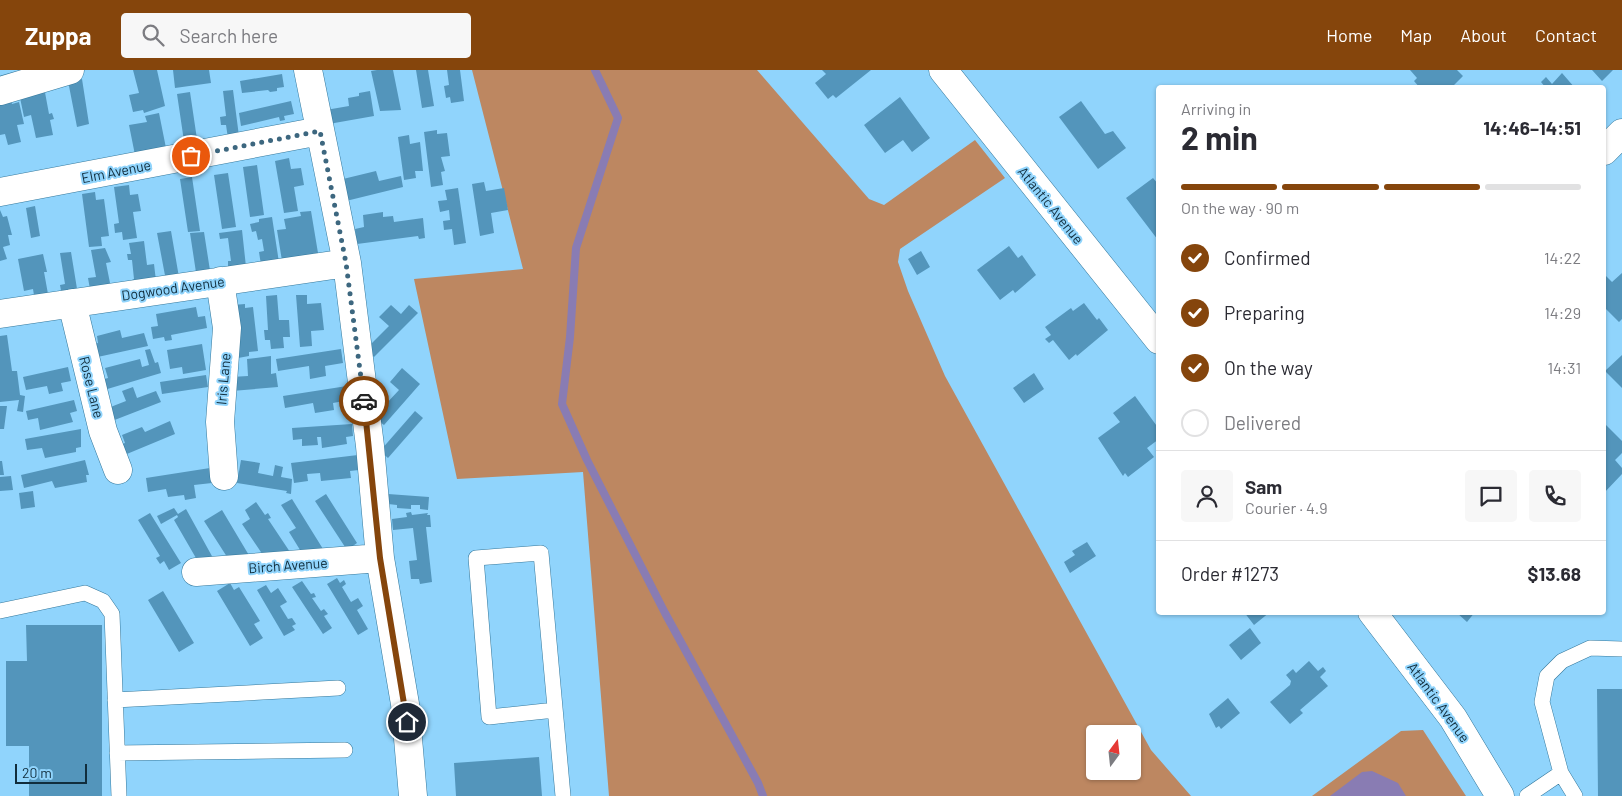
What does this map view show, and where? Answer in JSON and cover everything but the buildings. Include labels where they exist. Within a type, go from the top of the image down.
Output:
[{"type":"street","points":[[0,91],[70,70]]},
{"type":"street","points":[[308,70],[346,263],[370,446],[380,558],[405,704],[413,796]]},
{"type":"street","name":"Atlantic Avenue","points":[[943,70],[1154,325]]},
{"type":"street","name":"Elm Avenue","points":[[0,192],[320,131]]},
{"type":"street","points":[[1606,149],[1622,133]]},
{"type":"street","name":"Dogwood Avenue","points":[[0,314],[346,263]]},
{"type":"street","name":"Iris Lane","points":[[220,281],[228,328],[220,422],[224,476]]},
{"type":"street","name":"Rose Lane","points":[[72,303],[103,431],[118,470]]},
{"type":"street","name":"Birch Avenue","points":[[196,572],[380,558]]},
{"type":"street","name":"Atlantic Avenue","points":[[1374,615],[1453,718],[1500,796]]},
{"type":"lane","points":[[555,710],[489,717],[476,558],[541,552],[555,710],[562,796]]},
{"type":"lane","points":[[0,611],[85,593],[103,601],[112,614],[119,796]]},
{"type":"lane","points":[[1576,796],[1560,773],[1542,702],[1547,676],[1562,661],[1590,648],[1622,649]]},
{"type":"lane","points":[[115,700],[338,688]]},
{"type":"lane","points":[[117,753],[345,750]]},
{"type":"lane","points":[[1527,796],[1560,773]]},
{"type":"shaded area","points":[[472,70],[757,70],[869,199],[884,205],[975,140],[1005,178],[900,249],[898,262],[908,291],[945,376],[1137,725],[1086,725],[1086,780],[1141,780],[1141,732],[1151,750],[1191,796],[609,796],[583,472],[457,479],[414,279],[523,269]]},
{"type":"shaded area","points":[[1423,730],[1466,796],[1312,796],[1401,731]]},
{"type":"shaded area","points":[[1372,771],[1398,783],[1406,796],[1330,796],[1362,772]]},
{"type":"waterway","points":[[595,70],[618,118],[576,248],[570,337],[562,404],[587,460],[665,613],[758,783],[763,796]]},
{"type":"way so far","points":[[191,156],[320,131],[346,263],[364,401]]},
{"type":"route","points":[[364,401],[380,558],[407,722]]}]
